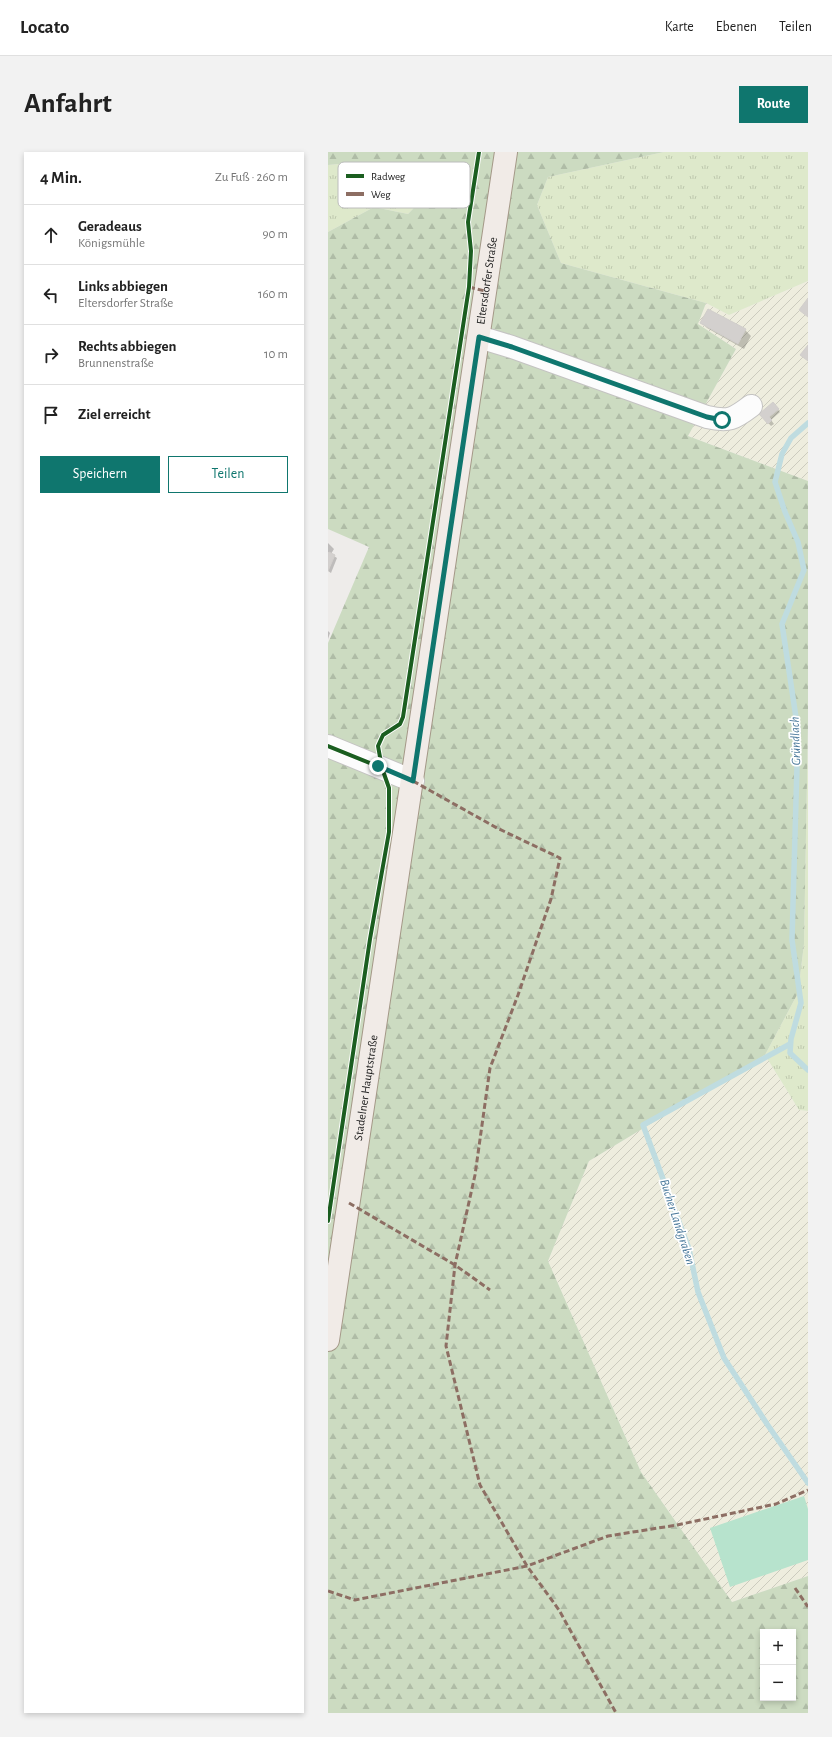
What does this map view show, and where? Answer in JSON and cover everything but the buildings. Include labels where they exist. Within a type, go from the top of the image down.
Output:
[{"type":"main road","name":"Eltersdorfer Straße","points":[[405,836],[505,158]]},
{"type":"main road","name":"Stadelner Hauptstraße","points":[[328,1340],[405,836]]},
{"type":"lane","points":[[479,337],[527,352],[707,417],[722,420],[736,418],[751,406]]},
{"type":"lane","points":[[328,746],[413,781]]},
{"type":"shaded area","points":[[808,281],[808,481],[688,436],[736,349],[698,324],[706,303],[729,315]]},
{"type":"shaded area","points":[[765,1055],[799,1110],[808,1111],[808,1576],[732,1602],[641,1472],[548,1261],[589,1161]]},
{"type":"green space","points":[[328,152],[664,152],[548,177],[537,205],[561,263],[706,303],[698,324],[736,349],[688,436],[808,481],[808,725],[804,944],[798,993],[765,1055],[589,1161],[548,1261],[641,1472],[732,1602],[808,1576],[808,1713],[328,1713],[328,643],[369,547],[328,529],[328,232],[372,208],[408,214],[414,208],[470,208],[470,162],[338,162],[338,164],[328,165]]},
{"type":"green space","points":[[664,152],[808,152],[808,281],[729,315],[706,303],[561,263],[537,205],[548,177]]},
{"type":"green space","points":[[338,164],[338,208],[372,208],[328,232],[328,165]]},
{"type":"green space","points":[[379,208],[414,208],[408,214]]},
{"type":"green space","points":[[808,725],[808,1111],[799,1110],[765,1055],[798,993],[804,944]]},
{"type":"green space","points":[[804,1496],[808,1509],[808,1560],[730,1587],[710,1528]]},
{"type":"waterway","name":"Gründlach","points":[[808,423],[791,438],[782,454],[775,482],[785,512],[798,542],[804,570],[782,624],[798,731],[792,940],[801,1003],[791,1039],[790,1053],[808,1070]]},
{"type":"waterway","name":"Bucher Landgraben","points":[[790,1044],[643,1125],[689,1249],[698,1292],[724,1358],[808,1483]]},
{"type":"marked path","points":[[469,287],[485,291]]},
{"type":"marked path","points":[[413,781],[497,828],[560,858],[551,899],[518,995],[490,1068],[475,1175],[455,1265],[446,1346],[480,1485],[527,1566],[559,1610],[616,1713]]},
{"type":"marked path","points":[[349,1203],[455,1265],[490,1290]]},
{"type":"marked path","points":[[328,1591],[355,1600],[527,1566],[608,1536],[677,1525],[776,1504],[808,1490]]},
{"type":"marked path","points":[[795,1588],[808,1607]]},
{"type":"cycle path","points":[[328,1221],[370,939],[389,832],[389,788],[382,768],[378,746],[383,735],[400,724],[403,717],[469,287],[471,251],[468,222],[479,152]]},
{"type":"cycle path","points":[[328,746],[382,768]]},
{"type":"route","points":[[378,766],[413,781],[479,337],[512,347],[707,417],[722,420]]}]
